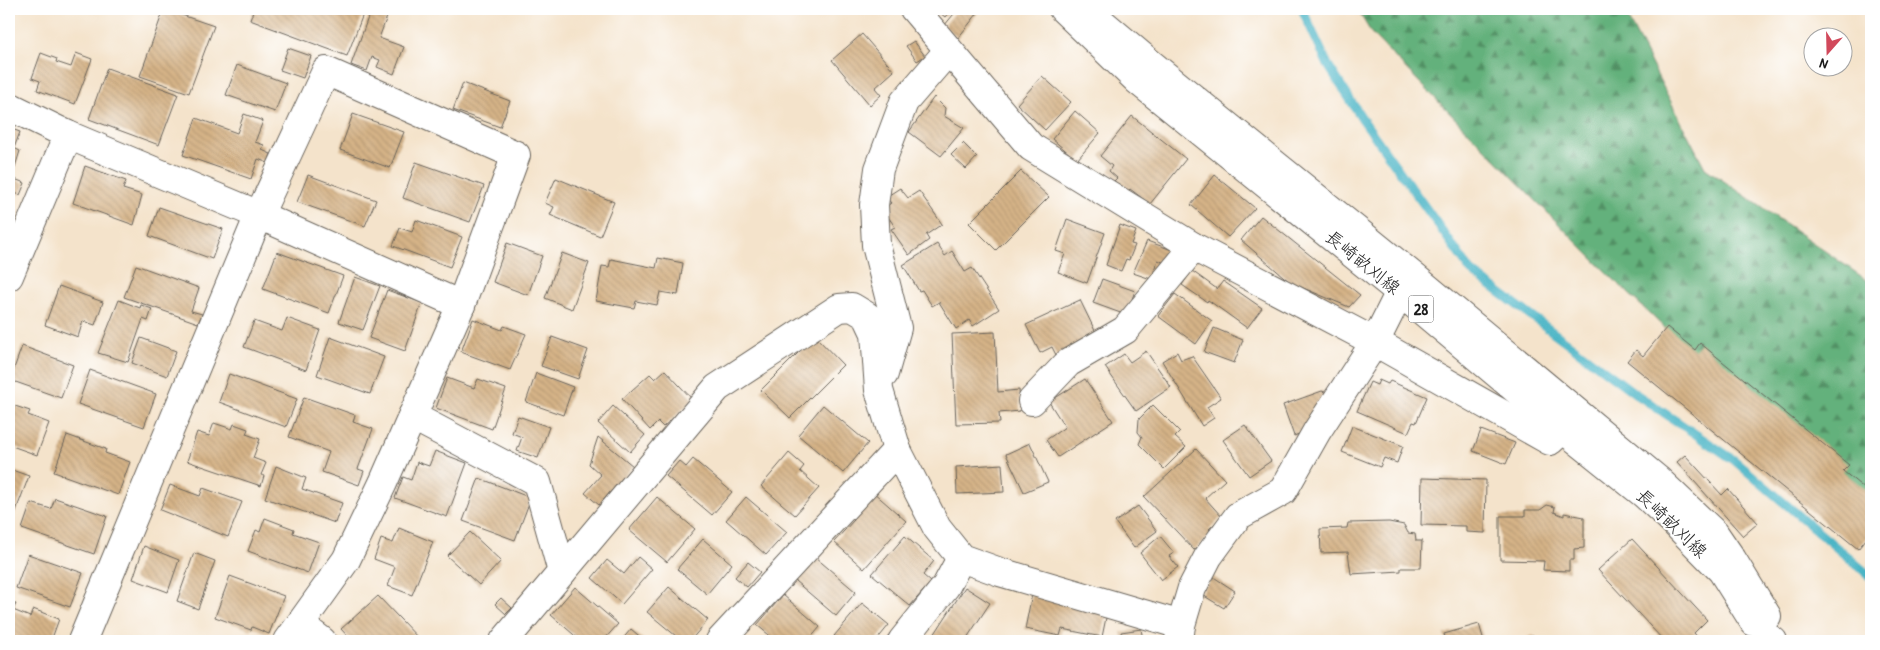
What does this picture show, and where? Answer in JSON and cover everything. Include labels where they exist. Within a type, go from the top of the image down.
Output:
[{"type":"street","points":[[914,9],[1031,147],[1194,247],[1376,342],[1550,441],[1563,429]]},
{"type":"street","name":"長崎畝刈線","points":[[1063,9],[1137,80],[1400,292],[1563,429],[1644,494],[1722,572],[1754,622],[1767,634]]},
{"type":"street","name":"長崎畝刈線","points":[[1086,9],[1413,276],[1663,484],[1715,534],[1732,558],[1767,616],[1767,634]]},
{"type":"street","points":[[880,390],[897,328],[876,245],[874,205],[879,169],[904,102],[948,51]]},
{"type":"street","points":[[82,641],[259,215],[326,72],[516,155],[461,305],[383,482],[346,560],[294,633],[322,641]]},
{"type":"street","points":[[9,106],[68,135],[259,215],[461,305]]},
{"type":"street","points":[[9,276],[68,135]]},
{"type":"street","points":[[1032,401],[1068,363],[1125,330],[1194,247]]},
{"type":"street","points":[[504,641],[717,388],[839,308],[852,307],[867,316],[875,333],[880,390],[897,450],[938,528],[961,558],[1180,633],[1192,588],[1208,557],[1238,516],[1283,491],[1317,431],[1376,342],[1400,292]]},
{"type":"street","points":[[412,416],[537,482],[562,572]]},
{"type":"street","points":[[720,641],[738,619],[897,450]]},
{"type":"street","points":[[902,641],[946,586],[961,558]]},
{"type":"green space","points":[[1357,9],[1623,9],[1705,168],[1871,283],[1871,511],[1812,469],[1602,268],[1372,34]]},
{"type":"building","points":[[164,9],[214,26],[189,93],[140,76]]},
{"type":"building","points":[[254,9],[365,9],[347,56],[250,20]]},
{"type":"building","points":[[371,9],[390,9],[379,38],[404,47],[394,74],[377,67],[380,60],[372,57],[367,71],[351,65]]},
{"type":"building","points":[[935,9],[952,9],[945,17]]},
{"type":"building","points":[[958,9],[981,9],[958,38],[944,26]]},
{"type":"building","points":[[862,34],[894,71],[875,88],[881,95],[870,105],[832,60]]},
{"type":"building","points":[[914,41],[925,56],[917,61],[906,46]]},
{"type":"building","points":[[288,48],[311,56],[303,78],[280,70]]},
{"type":"building","points":[[41,53],[57,59],[56,62],[71,67],[76,53],[92,59],[75,104],[37,90],[40,81],[32,78]]},
{"type":"building","points":[[237,65],[286,83],[275,112],[226,95]]},
{"type":"building","points":[[107,68],[178,94],[159,145],[89,119]]},
{"type":"building","points":[[1042,76],[1071,102],[1045,130],[1017,104]]},
{"type":"building","points":[[463,83],[510,101],[500,127],[453,110]]},
{"type":"building","points":[[934,97],[945,108],[944,116],[964,128],[941,156],[909,132]]},
{"type":"building","points":[[1075,111],[1100,133],[1077,160],[1052,139]]},
{"type":"building","points":[[244,114],[263,121],[255,142],[264,145],[262,150],[271,154],[268,163],[258,159],[251,179],[183,155],[196,118],[237,133]]},
{"type":"building","points":[[353,114],[404,132],[390,168],[340,150]]},
{"type":"building","points":[[1132,116],[1186,159],[1150,204],[1130,189],[1128,191],[1114,181],[1117,178],[1109,171],[1112,166],[1100,156]]},
{"type":"building","points":[[9,128],[20,132],[14,148],[20,151],[14,170],[9,168]]},
{"type":"building","points":[[963,143],[977,157],[966,169],[951,155]]},
{"type":"building","points":[[416,162],[484,186],[470,222],[403,198]]},
{"type":"building","points":[[85,166],[126,181],[123,189],[142,195],[134,225],[73,203]]},
{"type":"building","points":[[1021,171],[1049,197],[996,250],[969,223]]},
{"type":"building","points":[[308,175],[376,200],[365,226],[297,202]]},
{"type":"building","points":[[1215,175],[1255,208],[1228,237],[1191,205]]},
{"type":"building","points":[[9,177],[25,183],[20,195],[9,191]]},
{"type":"building","points":[[556,178],[614,202],[600,236],[550,215],[554,207],[545,203]]},
{"type":"building","points":[[900,188],[908,198],[919,191],[942,224],[926,235],[929,240],[909,255],[891,229],[895,227],[883,209],[891,203],[886,197]]},
{"type":"building","points":[[159,207],[223,229],[212,259],[149,236]]},
{"type":"building","points":[[1261,216],[1360,295],[1349,307],[1291,283],[1241,240]]},
{"type":"building","points":[[1067,219],[1105,233],[1087,283],[1058,272],[1065,254],[1056,251]]},
{"type":"building","points":[[416,220],[462,237],[450,267],[393,246],[400,228],[412,232]]},
{"type":"building","points":[[1120,225],[1136,231],[1131,244],[1135,245],[1129,260],[1126,259],[1121,271],[1106,265]]},
{"type":"building","points":[[1147,241],[1172,250],[1167,264],[1158,260],[1151,279],[1133,273]]},
{"type":"building","points":[[507,243],[542,256],[528,295],[493,282]]},
{"type":"building","points":[[937,244],[945,256],[952,251],[965,272],[972,268],[999,309],[973,326],[969,320],[956,329],[939,302],[932,306],[922,290],[919,291],[903,265]]},
{"type":"building","points":[[277,252],[343,276],[329,313],[263,289]]},
{"type":"building","points":[[562,253],[589,263],[572,309],[545,298]]},
{"type":"building","points":[[658,258],[683,263],[678,295],[660,292],[657,305],[636,301],[634,308],[596,301],[602,266],[609,267],[611,259],[656,268]]},
{"type":"building","points":[[136,265],[199,288],[191,311],[202,314],[198,323],[124,297]]},
{"type":"building","points":[[1192,271],[1217,289],[1223,281],[1262,308],[1247,328],[1208,300],[1207,302],[1182,285]]},
{"type":"building","points":[[355,277],[380,286],[363,330],[339,322]]},
{"type":"building","points":[[1102,279],[1135,291],[1126,315],[1093,303]]},
{"type":"building","points":[[59,286],[103,302],[95,325],[83,321],[78,337],[45,325]]},
{"type":"building","points":[[387,290],[422,303],[405,351],[369,338]]},
{"type":"building","points":[[1175,294],[1212,321],[1196,344],[1158,316]]},
{"type":"building","points":[[119,300],[140,308],[141,305],[152,309],[148,321],[143,319],[128,362],[98,353]]},
{"type":"building","points":[[1080,300],[1098,337],[1057,357],[1052,347],[1040,353],[1026,325]]},
{"type":"building","points":[[287,318],[320,330],[306,370],[244,347],[254,321],[282,331]]},
{"type":"building","points":[[473,319],[502,330],[504,326],[526,334],[510,370],[461,352]]},
{"type":"building","points":[[1667,327],[1695,350],[1700,343],[1849,465],[1843,471],[1871,494],[1871,533],[1858,549],[1627,361],[1636,350],[1643,356]]},
{"type":"building","points":[[1214,328],[1243,340],[1234,363],[1204,352]]},
{"type":"building","points":[[995,332],[998,392],[1019,390],[1020,411],[999,413],[1000,423],[956,424],[952,334]]},
{"type":"building","points":[[815,336],[843,365],[790,418],[761,390]]},
{"type":"building","points":[[330,337],[384,357],[370,394],[317,375]]},
{"type":"building","points":[[552,337],[588,350],[578,379],[541,366]]},
{"type":"building","points":[[141,338],[176,351],[167,376],[132,363]]},
{"type":"building","points":[[22,346],[73,365],[61,398],[10,380]]},
{"type":"building","points":[[1146,351],[1171,387],[1136,411],[1105,367],[1124,354],[1130,362]]},
{"type":"building","points":[[1177,352],[1181,360],[1192,356],[1221,398],[1207,407],[1214,418],[1202,426],[1162,361]]},
{"type":"building","points":[[90,370],[156,394],[144,427],[78,404]]},
{"type":"building","points":[[665,370],[693,400],[663,427],[658,422],[650,430],[622,399],[650,374],[655,379]]},
{"type":"building","points":[[536,373],[573,387],[563,415],[526,402]]},
{"type":"building","points":[[229,374],[297,399],[286,427],[219,402]]},
{"type":"building","points":[[447,378],[474,388],[478,379],[506,389],[492,429],[436,408]]},
{"type":"building","points":[[1085,379],[1113,421],[1058,457],[1046,440],[1065,427],[1049,402]]},
{"type":"building","points":[[1379,380],[1388,384],[1390,381],[1427,397],[1416,423],[1413,422],[1408,433],[1357,411],[1370,382],[1377,385]]},
{"type":"building","points":[[1322,391],[1327,393],[1306,431],[1294,436],[1283,405]]},
{"type":"building","points":[[304,397],[355,415],[353,422],[373,429],[358,469],[364,471],[359,485],[322,472],[329,452],[289,437]]},
{"type":"building","points":[[9,404],[30,411],[28,415],[49,423],[37,455],[9,445]]},
{"type":"building","points":[[823,405],[868,443],[843,473],[798,435]]},
{"type":"building","points":[[1153,405],[1180,432],[1175,437],[1186,447],[1164,469],[1139,444],[1142,437],[1138,432],[1139,419]]},
{"type":"building","points":[[613,406],[645,435],[630,452],[598,423]]},
{"type":"building","points":[[518,416],[549,427],[538,458],[517,451],[522,437],[512,433]]},
{"type":"building","points":[[214,423],[232,429],[234,424],[248,429],[246,434],[260,439],[253,458],[266,463],[261,475],[264,476],[261,486],[187,461],[197,432],[209,436]]},
{"type":"building","points":[[1245,425],[1271,461],[1249,476],[1223,440]]},
{"type":"building","points":[[1352,426],[1403,446],[1397,463],[1384,458],[1380,467],[1342,452]]},
{"type":"building","points":[[1481,430],[1515,443],[1506,464],[1473,451]]},
{"type":"building","points":[[67,435],[106,449],[105,453],[130,462],[118,495],[54,472]]},
{"type":"building","points":[[598,437],[633,466],[599,505],[585,493],[601,475],[589,464]]},
{"type":"building","points":[[1030,443],[1048,482],[1024,492],[1006,454]]},
{"type":"building","points":[[1196,449],[1225,480],[1205,498],[1222,517],[1209,529],[1213,533],[1194,550],[1144,497]]},
{"type":"building","points":[[435,451],[467,463],[447,517],[395,498],[403,477],[411,480],[417,462],[429,466]]},
{"type":"building","points":[[789,453],[804,466],[800,471],[819,488],[795,515],[761,486]]},
{"type":"building","points":[[1685,455],[1722,495],[1728,489],[1758,523],[1743,536],[1677,462]]},
{"type":"building","points":[[693,459],[732,492],[712,515],[666,476],[679,461],[686,467]]},
{"type":"building","points":[[1002,464],[1004,492],[957,494],[956,467]]},
{"type":"building","points":[[276,466],[306,478],[302,489],[342,503],[335,523],[265,498]]},
{"type":"building","points":[[9,469],[29,476],[14,516],[9,514]]},
{"type":"building","points":[[479,478],[531,498],[515,540],[463,521]]},
{"type":"building","points":[[1422,478],[1486,480],[1485,533],[1466,532],[1466,526],[1421,525]]},
{"type":"building","points":[[170,485],[200,496],[203,488],[242,502],[228,537],[160,510]]},
{"type":"building","points":[[872,491],[906,521],[864,569],[834,542],[854,520],[849,516]]},
{"type":"building","points":[[657,497],[695,529],[667,562],[629,530]]},
{"type":"building","points":[[746,497],[787,532],[766,555],[726,520]]},
{"type":"building","points":[[55,498],[107,516],[94,554],[22,529],[31,503],[51,509]]},
{"type":"building","points":[[1547,505],[1555,507],[1554,512],[1564,516],[1564,513],[1584,517],[1584,548],[1574,549],[1574,560],[1569,560],[1569,571],[1543,570],[1544,561],[1500,560],[1500,516],[1525,516],[1525,510],[1540,510]]},
{"type":"building","points":[[1138,506],[1157,531],[1134,548],[1115,522]]},
{"type":"building","points":[[265,518],[294,529],[293,533],[319,542],[308,573],[248,551],[256,530],[260,532]]},
{"type":"building","points":[[1389,522],[1404,525],[1408,533],[1415,534],[1416,541],[1422,541],[1421,568],[1401,568],[1401,571],[1351,574],[1348,552],[1321,553],[1320,529],[1347,528],[1348,523]]},
{"type":"building","points":[[399,528],[433,542],[412,595],[388,586],[395,567],[374,559],[381,539],[393,543]]},
{"type":"building","points":[[470,532],[501,561],[479,585],[447,556]]},
{"type":"building","points":[[905,536],[934,561],[923,575],[931,582],[910,606],[872,574]]},
{"type":"building","points":[[1160,536],[1174,553],[1169,556],[1178,567],[1161,580],[1140,553]]},
{"type":"building","points":[[703,539],[732,564],[707,594],[677,569]]},
{"type":"building","points":[[1632,539],[1707,620],[1694,633],[1701,641],[1664,641],[1598,570]]},
{"type":"building","points":[[144,546],[179,560],[168,592],[133,579]]},
{"type":"building","points":[[194,553],[215,561],[198,609],[177,601]]},
{"type":"building","points":[[28,554],[83,573],[70,607],[16,588]]},
{"type":"building","points":[[638,557],[652,569],[622,604],[592,578],[607,560],[624,574]]},
{"type":"building","points":[[815,557],[856,592],[836,616],[795,581]]},
{"type":"building","points":[[748,562],[760,572],[747,587],[735,577]]},
{"type":"building","points":[[230,576],[284,596],[269,634],[252,627],[251,630],[215,617]]},
{"type":"building","points":[[1212,576],[1235,591],[1224,608],[1201,594]]},
{"type":"building","points":[[1035,579],[1108,608],[1102,637],[1062,629],[1060,636],[1025,629]]},
{"type":"building","points":[[575,587],[618,624],[603,641],[581,641],[551,615]]},
{"type":"building","points":[[669,587],[708,620],[690,641],[682,641],[647,612]]},
{"type":"building","points":[[965,587],[990,603],[965,641],[943,641],[934,635]]},
{"type":"building","points":[[783,595],[820,627],[808,641],[763,641],[769,635],[757,625]]},
{"type":"building","points":[[378,596],[421,641],[362,641],[359,639],[352,641],[341,629]]},
{"type":"building","points":[[501,598],[512,608],[506,614],[495,604]]},
{"type":"building","points":[[9,601],[16,604],[13,610],[30,617],[33,609],[59,619],[51,641],[9,641]]},
{"type":"building","points":[[862,603],[889,625],[876,641],[841,641],[834,636]]},
{"type":"building","points":[[1479,624],[1484,641],[1446,641],[1444,634]]},
{"type":"building","points":[[631,629],[645,641],[621,641]]},
{"type":"building","points":[[1141,629],[1143,640],[1148,639],[1149,641],[1123,641],[1121,632]]},
{"type":"building","points":[[1533,635],[1536,641],[1520,641]]},
{"type":"waterway","points":[[1302,9],[1328,65],[1363,120],[1471,271],[1636,394],[1734,460],[1871,577]]}]
